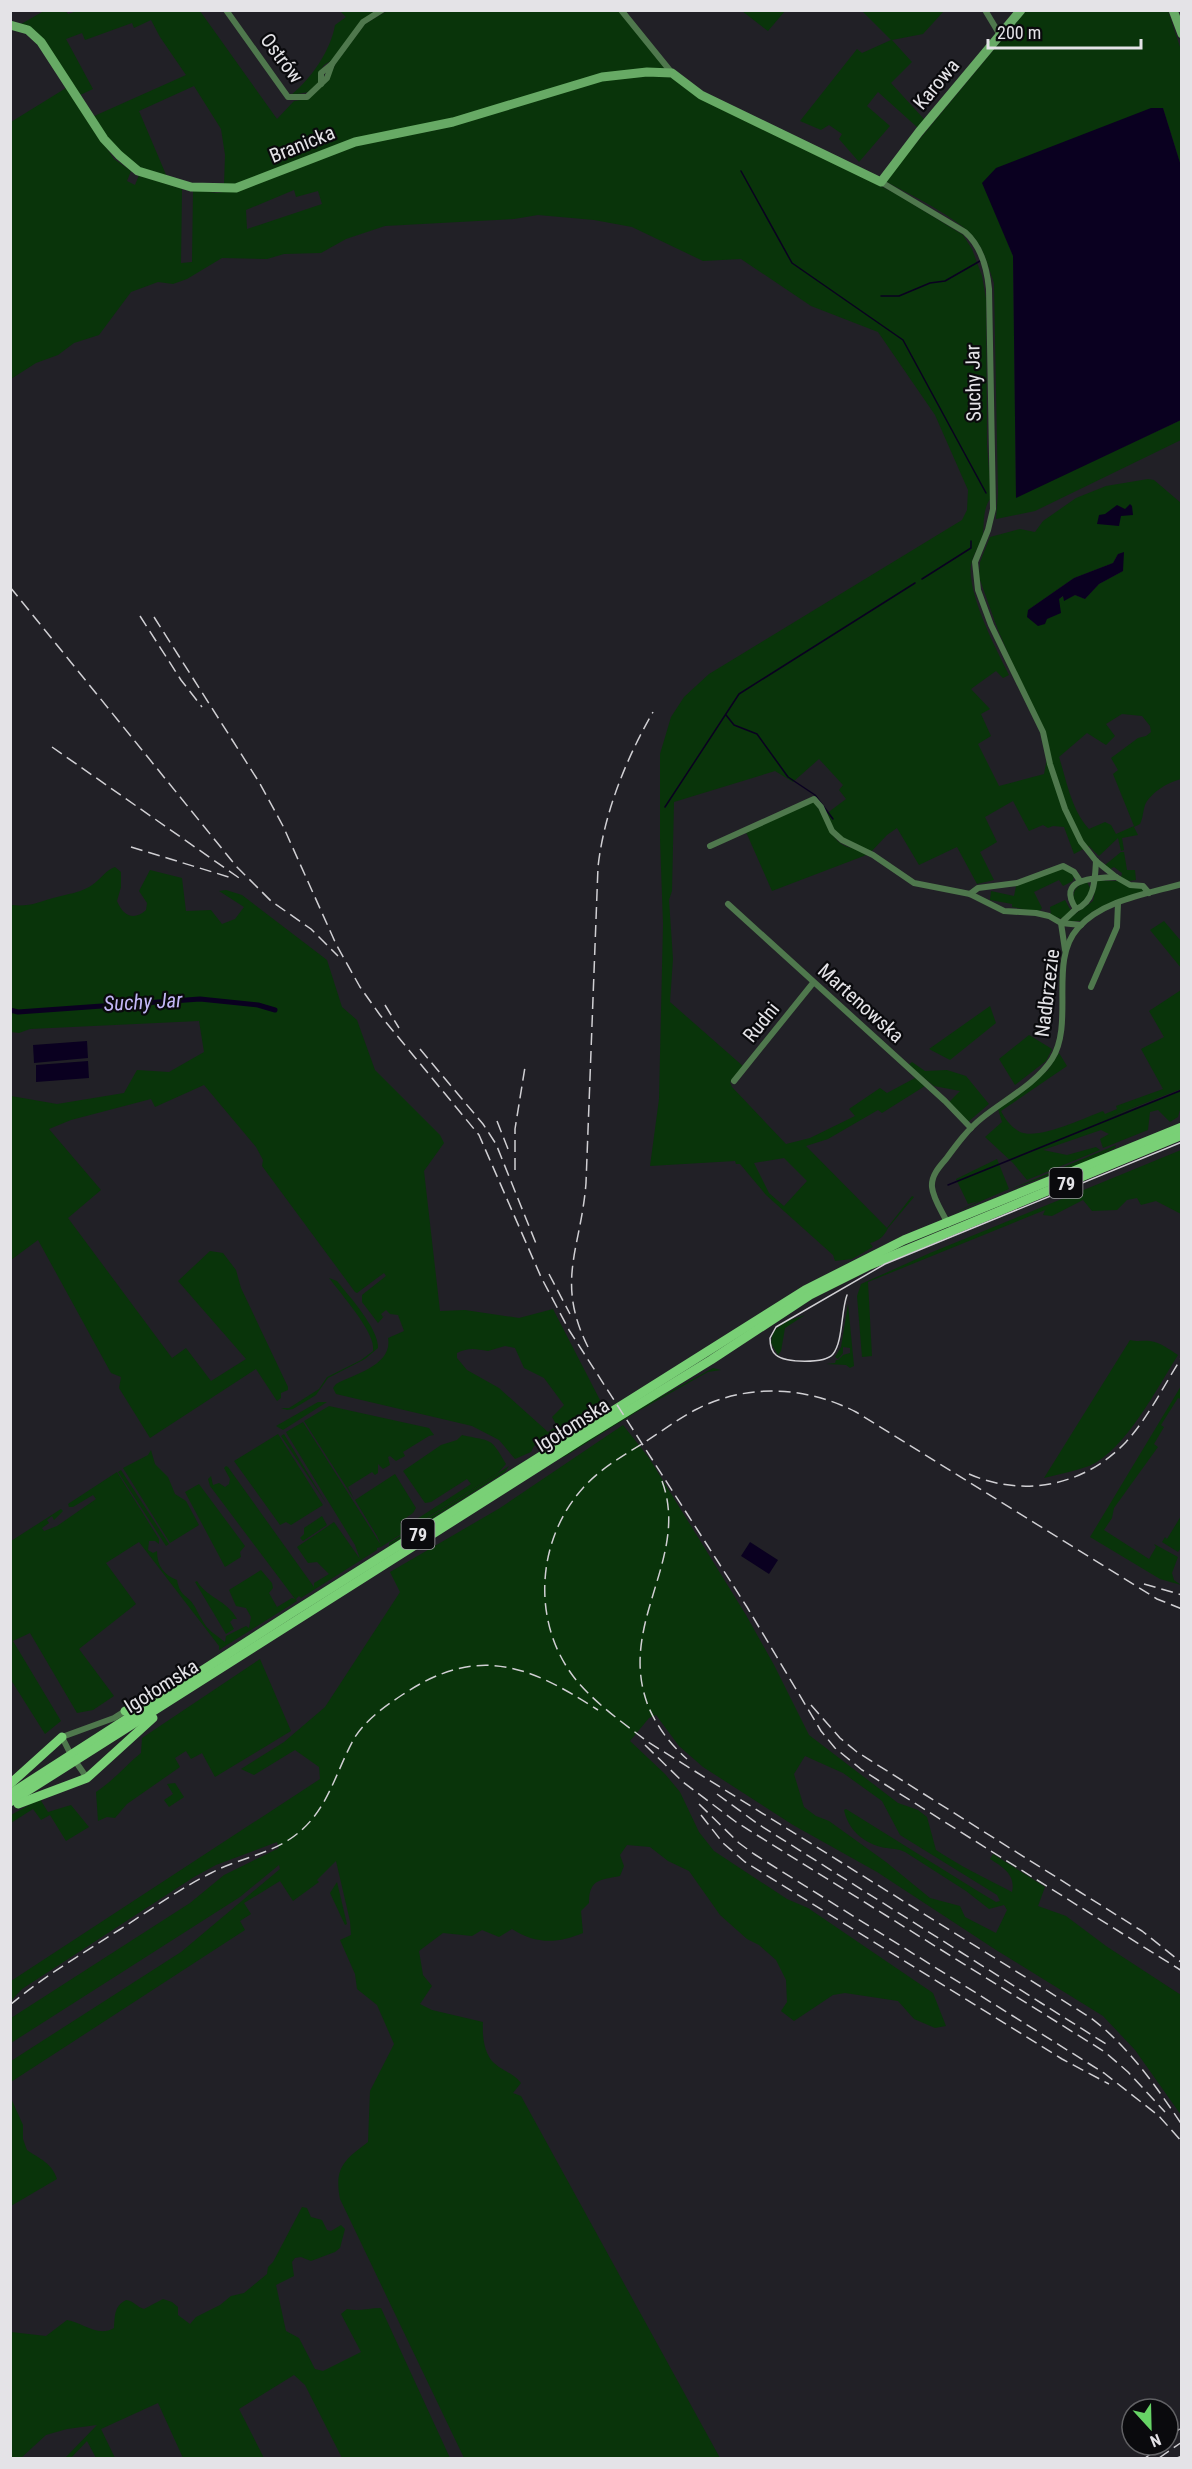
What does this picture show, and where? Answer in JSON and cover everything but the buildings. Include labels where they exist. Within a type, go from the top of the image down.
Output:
[{"type":"main road","name":"Igołomska","points":[[10,1802],[185,1687],[554,1452],[711,1360],[810,1295],[949,1226],[1182,1127]]},
{"type":"main road","name":"Igołomska","points":[[949,1226],[1182,1135]]},
{"type":"main road","name":"Igołomska","points":[[10,1794],[185,1687]]},
{"type":"main road","points":[[124,1711],[185,1687]]},
{"type":"main road","points":[[10,1807],[36,1795],[73,1785],[87,1778],[185,1687]]},
{"type":"main road","points":[[10,1784],[62,1737]]},
{"type":"street","name":"Ostrów","points":[[226,10],[288,97],[307,97],[327,78],[332,64],[363,22],[382,10]]},
{"type":"street","name":"Suchy Jar","points":[[621,10],[672,73],[700,95],[881,182],[965,232],[974,242],[985,266],[989,289],[993,509],[988,530],[975,562],[976,580],[1004,655],[1043,732],[1050,764],[1065,809],[1081,842],[1096,861],[1116,878],[1130,885],[1143,886],[1149,893]]},
{"type":"street","points":[[985,10],[1000,35]]},
{"type":"street","name":"Karowa","points":[[881,182],[919,132],[1021,10]]},
{"type":"street","points":[[1173,10],[1182,34]]},
{"type":"street","name":"Branicka","points":[[10,25],[28,30],[41,42],[104,139],[124,160],[138,171],[174,183],[203,188],[236,188],[355,142],[453,122],[602,77],[623,73],[672,73]]},
{"type":"street","points":[[710,846],[814,799],[821,807],[832,831],[842,840],[873,855],[914,882],[970,894],[1004,911],[1036,913],[1049,916],[1061,923],[1081,925]]},
{"type":"street","points":[[1061,923],[1090,899],[1096,861]]},
{"type":"street","points":[[970,894],[982,886],[1023,881],[1064,866],[1074,872],[1080,881]]},
{"type":"street","points":[[1076,909],[1070,891],[1080,881],[1094,878],[1116,878]]},
{"type":"street","name":"Nadbrzezie","points":[[949,1226],[933,1192],[933,1178],[970,1128],[1036,1077],[1053,1058],[1058,1045],[1062,1018],[1065,951],[1081,925],[1102,908],[1182,884]]},
{"type":"street","points":[[1091,987],[1117,927],[1118,903]]},
{"type":"street","name":"Martenowska","points":[[728,904],[945,1101],[970,1128]]},
{"type":"street","points":[[1061,923],[1065,951]]},
{"type":"street","name":"Rudni","points":[[734,1082],[813,983]]},
{"type":"street","points":[[69,1751],[62,1737],[114,1718],[124,1711]]},
{"type":"street","points":[[78,1765],[87,1778]]},
{"type":"green space","points":[[80,10],[200,11],[277,119],[294,101],[308,99],[328,80],[336,63],[365,24],[387,11],[619,11],[666,68],[648,69],[449,120],[401,129],[237,184],[224,185],[225,155],[221,129],[194,86],[139,111],[167,177],[139,167],[115,149],[92,117],[186,75],[151,20],[134,28],[132,23],[85,40],[82,33],[66,39],[93,89],[78,96],[21,24],[44,11],[66,11],[68,14]]},
{"type":"green space","points":[[340,11],[377,11],[334,59],[324,65],[319,73],[318,84],[309,92],[291,95],[313,72],[325,54],[335,25],[346,17]]},
{"type":"green space","points":[[742,11],[785,11],[768,31]]},
{"type":"green space","points":[[862,11],[944,11],[923,34],[892,40],[912,62],[891,83],[924,119],[918,128],[878,92],[867,106],[890,126],[859,162],[839,139],[842,134],[829,125],[821,130],[800,121],[857,49],[862,53],[891,40]]},
{"type":"green space","points":[[1026,11],[1168,11],[1181,50],[1181,166],[1163,108],[983,183],[1013,256],[1016,497],[1181,420],[1181,440],[1035,511],[996,519],[998,493],[994,283],[982,250],[969,232],[934,208],[885,181]]},
{"type":"green space","points":[[623,76],[667,76],[678,80],[898,195],[963,235],[972,249],[982,276],[986,299],[987,445],[991,498],[985,510],[982,538],[972,561],[971,577],[978,606],[1009,675],[1003,678],[996,671],[971,689],[990,709],[981,714],[991,736],[978,744],[999,786],[1044,774],[1049,748],[998,630],[979,577],[980,562],[990,537],[1020,529],[1035,532],[1043,521],[1076,498],[1106,486],[1154,480],[1181,503],[1181,779],[1171,782],[1151,796],[1145,805],[1140,824],[1134,827],[1138,835],[1122,838],[1124,850],[1121,851],[1118,838],[1099,856],[1089,846],[1074,854],[1064,827],[1048,828],[1043,825],[1029,831],[1013,801],[985,817],[997,842],[980,852],[994,880],[977,884],[957,847],[919,865],[897,828],[869,854],[772,891],[746,832],[813,800],[839,842],[854,848],[833,830],[826,814],[846,799],[839,790],[843,785],[819,759],[793,782],[775,771],[674,802],[672,891],[669,900],[673,959],[670,1002],[744,1067],[730,1082],[732,1087],[786,1144],[810,1138],[855,1116],[849,1109],[880,1088],[887,1093],[915,1078],[925,1086],[882,1113],[878,1110],[828,1139],[806,1146],[887,1228],[912,1196],[914,1197],[883,1236],[870,1243],[873,1247],[852,1259],[835,1261],[833,1255],[766,1195],[735,1161],[650,1166],[659,1099],[663,924],[660,754],[671,717],[684,697],[709,674],[962,520],[967,510],[968,490],[935,415],[878,332],[811,306],[741,259],[703,261],[632,227],[594,220],[538,215],[514,219],[385,226],[346,239],[321,253],[284,254],[267,259],[222,258],[187,279],[173,284],[158,282],[131,292],[99,335],[74,343],[58,355],[36,363],[11,379],[11,122],[66,88],[114,159],[131,171],[127,181],[135,185],[139,175],[182,189],[181,263],[192,262],[193,190],[217,193],[237,190],[351,145],[437,130],[594,82]],"holes":[[[294,190],[296,197],[318,191],[322,204],[247,229],[246,210]],[[1118,554],[1123,571],[1099,584],[1085,599],[1075,595],[1064,600],[1064,596],[1059,599],[1047,619],[1028,610],[1074,578],[1113,563]],[[1122,714],[1142,716],[1150,726],[1151,732],[1138,738],[1111,758],[1118,770],[1113,774],[1134,826],[1116,834],[1111,825],[1105,822],[1089,829],[1083,821],[1070,795],[1059,757],[1087,733],[1106,745],[1115,736],[1106,724]],[[784,1158],[807,1181],[784,1206],[769,1193],[754,1163]]]},
{"type":"green space","points":[[1124,852],[1127,870],[1135,870],[1136,880],[1129,881],[1121,878],[1122,873],[1114,867],[1110,869],[1105,865]]},
{"type":"green space","points":[[115,867],[121,872],[121,887],[117,901],[122,910],[129,915],[137,915],[146,910],[147,903],[139,891],[150,870],[182,878],[186,911],[211,910],[222,924],[235,919],[244,907],[219,891],[226,890],[242,895],[327,960],[342,1007],[357,1020],[375,1070],[440,1135],[444,1143],[424,1171],[440,1311],[465,1310],[519,1318],[553,1309],[601,1402],[534,1446],[531,1452],[515,1459],[499,1440],[472,1426],[336,1394],[333,1388],[336,1384],[378,1362],[385,1355],[388,1338],[404,1331],[398,1315],[390,1314],[386,1310],[381,1314],[383,1317],[385,1315],[378,1323],[362,1302],[362,1295],[386,1276],[384,1273],[357,1293],[355,1292],[262,1166],[263,1160],[256,1147],[204,1085],[155,1107],[151,1099],[71,1120],[49,1129],[101,1190],[68,1218],[172,1358],[186,1348],[211,1381],[246,1359],[178,1281],[210,1251],[223,1253],[236,1270],[241,1288],[288,1387],[288,1390],[281,1393],[281,1398],[277,1401],[256,1369],[150,1438],[119,1388],[121,1377],[111,1373],[38,1240],[11,1260],[11,1096],[57,1104],[124,1093],[137,1070],[169,1072],[204,1052],[199,1021],[30,1029],[19,1033],[11,1032],[11,905],[29,905],[81,891],[93,885]],"holes":[[[505,1346],[515,1348],[524,1368],[544,1378],[564,1405],[552,1417],[557,1426],[548,1432],[499,1388],[467,1370],[457,1358],[457,1353],[469,1349],[488,1351]]]},
{"type":"green space","points":[[1062,868],[1074,875],[1073,881],[1063,886],[1059,880],[1034,892],[1042,908],[1039,912],[990,900],[991,891],[1014,896],[1016,886]]},
{"type":"green space","points":[[1097,881],[1117,881],[1144,889],[1145,892],[1103,906],[1081,921],[1069,921],[1068,919],[1093,901]]},
{"type":"green space","points":[[1087,882],[1090,888],[1087,900],[1077,906],[1073,899],[1074,892],[1078,886]]},
{"type":"green space","points":[[1065,900],[1071,911],[1062,919],[1051,915],[1050,907]]},
{"type":"green space","points":[[1164,921],[1181,941],[1181,968],[1150,930]]},
{"type":"green space","points":[[1181,990],[1181,1089],[1097,1122],[1181,1091],[1178,1117],[1170,1122],[1158,1110],[1150,1112],[1148,1130],[1103,1148],[1100,1139],[1109,1134],[1101,1130],[1043,1150],[1067,1155],[1096,1147],[1100,1150],[1027,1180],[1013,1163],[985,1137],[1002,1122],[998,1109],[1048,1070],[1059,1053],[1067,1066],[1001,1111],[1009,1123],[1020,1132],[1028,1134],[1050,1131],[1103,1111],[1105,1114],[1117,1109],[1116,1106],[1163,1089],[1141,1049],[1164,1037],[1149,1011]]},
{"type":"green space","points":[[990,1006],[996,1023],[950,1060],[929,1049]]},
{"type":"green space","points":[[1029,1035],[1052,1049],[1046,1061],[1015,1085],[999,1059]]},
{"type":"green space","points":[[912,1062],[925,1071],[947,1070],[966,1076],[989,1104],[968,1122],[948,1103],[960,1091],[934,1086],[908,1065]]},
{"type":"green space","points":[[1116,1145],[1115,1148],[1094,1159],[1011,1189]]},
{"type":"green space","points":[[1181,1150],[1181,1214],[1156,1201],[1141,1205],[1137,1198],[1127,1200],[1117,1210],[1092,1211],[1083,1200],[1052,1216],[1043,1215],[1045,1210],[868,1282],[872,1356],[862,1357],[857,1296],[861,1284],[930,1253]]},
{"type":"green space","points":[[997,1159],[1009,1189],[956,1212],[979,1201],[968,1204],[956,1179]]},
{"type":"green space","points":[[329,1278],[337,1281],[369,1322],[378,1348],[365,1359],[328,1378],[316,1395],[293,1409],[281,1408],[289,1408],[319,1389],[327,1377],[361,1360],[373,1351],[373,1344],[364,1324]]},
{"type":"green space","points":[[848,1304],[854,1366],[850,1368],[846,1365],[826,1364],[835,1363],[843,1355],[850,1353],[850,1348],[843,1347],[843,1353],[838,1359],[835,1357],[841,1347]]},
{"type":"green space","points":[[805,1315],[785,1328],[781,1351],[778,1355],[771,1343],[773,1331],[787,1321]]},
{"type":"green space","points":[[1130,1340],[1154,1342],[1178,1355],[1150,1401],[1115,1447],[1089,1466],[1044,1478]]},
{"type":"green space","points":[[713,1368],[721,1370],[708,1372],[633,1414],[564,1457],[561,1456],[635,1411]]},
{"type":"green space","points":[[1181,1386],[1181,1399],[1178,1398],[1161,1425],[1164,1427],[1154,1444],[1158,1447],[1114,1508],[1112,1518],[1104,1530],[1149,1559],[1156,1547],[1154,1544],[1178,1557],[1172,1573],[1174,1580],[1181,1585],[1160,1579],[1090,1537]]},
{"type":"green space","points":[[318,1402],[327,1402],[283,1430],[276,1426]]},
{"type":"green space","points":[[329,1406],[429,1428],[434,1435],[403,1452],[405,1456],[396,1461],[388,1457],[390,1465],[383,1469],[378,1464],[378,1473],[375,1475],[372,1472],[348,1487],[354,1499],[304,1421]]},
{"type":"green space","points":[[303,1422],[381,1545],[355,1500],[395,1474],[416,1508],[400,1522],[403,1528],[471,1484],[467,1479],[431,1502],[425,1503],[403,1471],[441,1445],[457,1440],[462,1435],[485,1440],[493,1444],[506,1464],[498,1473],[301,1598],[299,1596],[297,1601],[219,1650],[219,1646],[139,1542],[106,1563],[136,1604],[79,1649],[114,1696],[93,1710],[77,1713],[30,1633],[13,1641],[61,1721],[45,1734],[11,1680],[11,1541],[61,1509],[63,1511],[54,1520],[52,1516],[47,1520],[49,1523],[42,1528],[44,1531],[57,1526],[96,1499],[93,1495],[73,1507],[69,1507],[68,1504],[117,1472],[159,1539],[159,1544],[149,1541],[148,1550],[153,1553],[157,1551],[162,1569],[177,1580],[180,1590],[193,1603],[207,1627],[225,1642],[226,1636],[246,1626],[249,1628],[251,1617],[246,1608],[236,1606],[229,1590],[261,1570],[272,1583],[273,1588],[269,1593],[277,1607],[292,1598],[295,1599],[210,1486],[208,1479],[211,1476],[213,1485],[219,1483],[225,1487],[229,1484],[230,1479],[224,1468],[226,1466],[314,1587],[314,1583],[329,1574],[317,1562],[308,1563],[297,1547],[334,1522],[360,1559],[355,1545],[286,1432]]},
{"type":"green space","points":[[623,1425],[649,1458],[746,1615],[809,1735],[898,1803],[918,1810],[927,1817],[936,1850],[963,1867],[1012,1892],[1010,1876],[1004,1868],[990,1859],[993,1854],[1045,1887],[1038,1906],[1066,1916],[1106,1946],[1181,1995],[1181,2115],[1135,2050],[1103,2016],[996,1950],[877,1872],[793,1825],[703,1767],[679,1746],[656,1715],[649,1718],[630,1741],[665,1774],[680,1792],[699,1832],[714,1851],[787,1899],[808,1908],[933,1993],[946,2026],[935,2028],[914,2019],[898,2001],[845,1993],[833,1995],[794,2021],[781,2011],[787,2002],[786,1980],[776,1960],[720,1915],[689,1871],[668,1861],[650,1847],[627,1845],[620,1855],[624,1866],[620,1876],[601,1880],[594,1885],[591,1889],[589,1903],[581,1911],[583,1933],[555,1941],[546,1941],[529,1937],[512,1929],[499,1937],[482,1930],[472,1936],[443,1933],[419,1951],[423,1975],[432,1986],[420,2004],[432,2010],[483,2022],[483,2038],[488,2055],[494,2063],[521,2083],[513,2093],[521,2096],[720,2458],[464,2458],[340,2199],[338,2180],[340,2172],[347,2160],[368,2142],[370,2091],[394,2044],[377,2005],[357,1989],[355,1974],[340,1940],[351,1935],[350,1921],[336,1861],[317,1880],[319,1882],[293,1901],[280,1881],[244,1903],[251,1914],[240,1921],[245,1930],[11,2082],[11,2061],[181,1952],[280,1869],[279,1865],[240,1897],[11,2043],[11,2018],[190,1903],[224,1875],[279,1848],[277,1842],[216,1865],[194,1877],[22,1989],[11,2001],[11,1981],[320,1779],[319,1767],[295,1750],[254,1775],[241,1769],[284,1742],[325,1707],[400,1592],[390,1572],[500,1508]],"holes":[[[805,1756],[843,1773],[882,1801],[900,1835],[997,1895],[1000,1901],[996,1902],[846,1809],[844,1810],[846,1817],[852,1829],[874,1845],[905,1852],[966,1891],[989,1909],[1004,1905],[1007,1910],[996,1933],[965,1917],[960,1906],[930,1898],[886,1862],[829,1821],[816,1816],[804,1807],[794,1774]]]},
{"type":"green space","points":[[278,1434],[323,1505],[291,1525],[286,1522],[280,1525],[234,1461]]},
{"type":"green space","points":[[284,1434],[326,1503],[281,1436]]},
{"type":"green space","points":[[151,1450],[155,1464],[168,1477],[175,1494],[186,1501],[199,1525],[170,1543],[123,1468],[148,1455]]},
{"type":"green space","points":[[509,1466],[505,1472],[389,1546],[389,1543]]},
{"type":"green space","points":[[121,1470],[169,1544],[166,1546],[118,1472]]},
{"type":"green space","points":[[199,1484],[245,1546],[240,1552],[241,1557],[225,1567],[185,1492]]},
{"type":"green space","points":[[322,1516],[327,1525],[303,1541],[300,1538],[304,1534],[304,1528]]},
{"type":"green space","points":[[1181,1516],[1181,1548],[1178,1552],[1162,1542],[1165,1537],[1167,1539]]},
{"type":"green space","points":[[197,1581],[201,1587],[233,1613],[237,1619],[230,1622],[234,1629],[226,1634],[195,1582]]},
{"type":"green space","points":[[260,1659],[291,1731],[215,1777],[202,1753],[191,1759],[186,1751],[175,1758],[180,1767],[127,1804],[115,1818],[107,1817],[98,1821],[96,1792],[141,1753],[142,1738]]},
{"type":"green space","points":[[175,1783],[184,1797],[169,1807],[164,1800],[173,1794],[167,1784]]},
{"type":"green space","points":[[40,1799],[48,1812],[71,1805],[89,1827],[66,1841],[50,1815],[41,1820],[33,1809],[11,1823],[11,1815]]},
{"type":"green space","points":[[337,1882],[347,1924],[345,1925],[330,1893]]},
{"type":"green space","points":[[10,2096],[23,2125],[23,2139],[27,2150],[49,2165],[57,2179],[11,2206]]},
{"type":"green space","points":[[302,2207],[307,2208],[311,2217],[322,2220],[327,2230],[331,2231],[341,2225],[345,2229],[340,2248],[311,2261],[301,2257],[295,2258],[292,2262],[294,2276],[276,2285],[286,2331],[299,2338],[315,2369],[323,2371],[361,2352],[341,2314],[347,2309],[381,2308],[450,2458],[342,2458],[305,2385],[294,2375],[239,2409],[264,2458],[183,2458],[158,2403],[101,2429],[115,2458],[96,2458],[87,2441],[71,2458],[65,2458],[97,2425],[67,2429],[46,2435],[21,2458],[11,2458],[11,2332],[46,2336],[67,2320],[96,2330],[108,2331],[114,2328],[117,2308],[126,2300],[144,2309],[163,2299],[172,2302],[178,2307],[178,2315],[190,2324],[196,2317],[220,2305],[231,2296],[244,2293],[267,2274],[268,2267],[273,2262]]},
{"type":"shaded area","points":[[1151,108],[1163,108],[1181,166],[1181,420],[1016,498],[1013,256],[982,183],[996,168]]},
{"type":"shaded area","points":[[1130,504],[1133,515],[1121,516],[1119,526],[1097,524],[1099,515],[1105,514],[1117,505],[1125,509]]},
{"type":"shaded area","points":[[1124,552],[1123,571],[1099,584],[1085,599],[1075,595],[1064,601],[1063,596],[1059,599],[1061,613],[1047,619],[1045,624],[1038,626],[1027,617],[1028,610],[1074,578],[1113,563],[1118,554]]},
{"type":"shaded area","points":[[87,1041],[88,1058],[34,1063],[33,1045]]},
{"type":"shaded area","points":[[88,1061],[89,1078],[36,1082],[36,1065]]},
{"type":"shaded area","points":[[750,1542],[778,1560],[769,1574],[741,1556]]},
{"type":"waterway","points":[[741,171],[792,263],[903,340],[986,493]]},
{"type":"waterway","points":[[881,296],[899,296],[930,283],[945,281],[980,261]]},
{"type":"waterway","points":[[922,579],[971,548],[971,541]]},
{"type":"waterway","points":[[665,807],[739,694],[915,583]]},
{"type":"waterway","points":[[726,715],[734,725],[757,734],[788,777],[815,795],[833,819]]},
{"type":"waterway","name":"Suchy Jar","points":[[10,1010],[18,1012],[200,999],[258,1005],[275,1010]]},
{"type":"waterway","points":[[948,1185],[1182,1090]]},
{"type":"tram line","points":[[847,1295],[839,1342],[833,1354],[822,1360],[805,1361],[788,1360],[774,1353],[770,1338],[776,1327],[885,1264],[1182,1142]]},
{"type":"railway","points":[[10,587],[236,866],[271,901],[311,929],[338,956]]},
{"type":"railway","points":[[140,616],[181,680],[202,707]]},
{"type":"railway","points":[[154,617],[259,782],[283,826],[336,944],[360,987],[380,1015],[479,1135],[541,1277],[569,1330],[747,1607],[821,1731],[835,1748],[862,1770],[1182,1971]]},
{"type":"railway","points":[[588,1347],[578,1324],[573,1303],[572,1284],[586,1183],[598,867],[605,827],[625,767],[653,712]]},
{"type":"railway","points":[[52,747],[242,880]]},
{"type":"railway","points":[[131,847],[232,878]]},
{"type":"railway","points":[[385,1005],[399,1028]]},
{"type":"railway","points":[[420,1049],[483,1124],[496,1144],[537,1246]]},
{"type":"railway","points":[[515,1170],[515,1129],[525,1067]]},
{"type":"railway","points":[[497,1121],[510,1154]]},
{"type":"railway","points":[[549,1274],[570,1314]]},
{"type":"railway","points":[[969,1474],[990,1481],[1032,1486],[1072,1478],[1091,1469],[1109,1457],[1134,1433],[1182,1357]]},
{"type":"railway","points":[[1182,1609],[1157,1599],[856,1412],[817,1397],[776,1391],[735,1395],[695,1410],[597,1474],[568,1508],[556,1531],[545,1580],[550,1630],[559,1654],[573,1676],[608,1711],[648,1742],[1091,2018],[1130,2054],[1182,2125]]},
{"type":"railway","points":[[662,1481],[668,1510],[667,1538],[662,1565],[646,1620],[641,1648],[641,1678],[649,1708],[656,1722],[670,1742],[687,1759]]},
{"type":"railway","points":[[1144,1584],[1182,1595]]},
{"type":"railway","points":[[10,2005],[36,1984],[187,1886],[221,1868],[271,1849],[303,1829],[322,1805],[355,1737],[365,1725],[389,1704],[429,1679],[479,1665],[502,1666],[549,1682],[598,1710]]},
{"type":"railway","points":[[811,1705],[840,1738],[857,1752],[1142,1931],[1182,1963]]},
{"type":"railway","points":[[645,1745],[683,1782],[736,1822],[1105,2052],[1128,2072],[1165,2112]]},
{"type":"railway","points":[[717,1794],[758,1824],[1106,2044]]},
{"type":"railway","points":[[699,1804],[739,1843],[754,1854],[1104,2073],[1159,2116],[1182,2142]]},
{"type":"railway","points":[[701,1815],[723,1843],[745,1862],[1062,2059],[1109,2084]]},
{"type":"railway","points":[[1159,2458],[1182,2442]]},
{"type":"railway","points":[[1177,2458],[1182,2456]]}]
